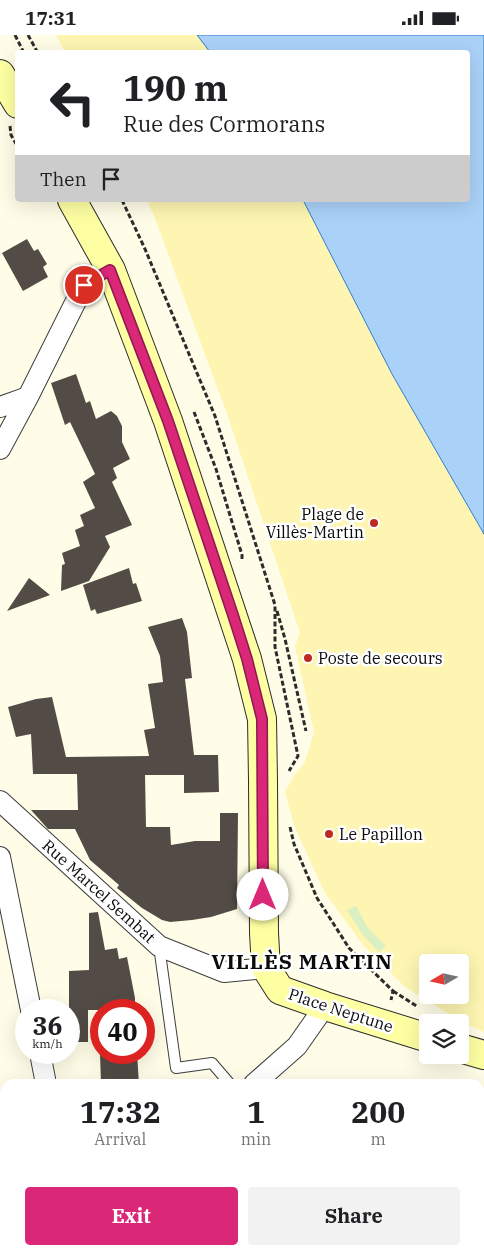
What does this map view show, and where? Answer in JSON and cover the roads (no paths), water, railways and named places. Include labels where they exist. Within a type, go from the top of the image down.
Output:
[{"type":"street","points":[[0,73],[15,100]]},
{"type":"street","points":[[73,202],[110,270],[171,430],[247,659],[262,719],[266,968]]},
{"type":"street","points":[[0,449],[84,285],[110,270]]},
{"type":"street","points":[[0,407],[28,397]]},
{"type":"street","name":"Rue Marcel Sembat","points":[[0,801],[159,946],[224,973],[266,968]]},
{"type":"street","points":[[0,857],[29,999]]},
{"type":"street","name":"Place Neptune","points":[[266,968],[280,990],[324,1006],[419,1035]]},
{"type":"street","points":[[260,1079],[298,1046],[324,1006]]},
{"type":"street","points":[[469,1051],[484,1055]]},
{"type":"street","points":[[42,1064],[45,1079]]},
{"type":"lane","points":[[159,946],[176,1069],[212,1063],[226,1079]]},
{"type":"water","points":[[197,35],[484,35],[484,534],[392,374],[304,202],[470,202],[470,50],[208,50]]},
{"type":"place","name":"Plage de Villès-Martin","points":[[374,523]]},
{"type":"place","name":"Poste de secours","points":[[308,658]]},
{"type":"place","name":"Le Papillon","points":[[329,834]]},
{"type":"district","name":"VILLÈS MARTIN","points":[[302,961]]}]
